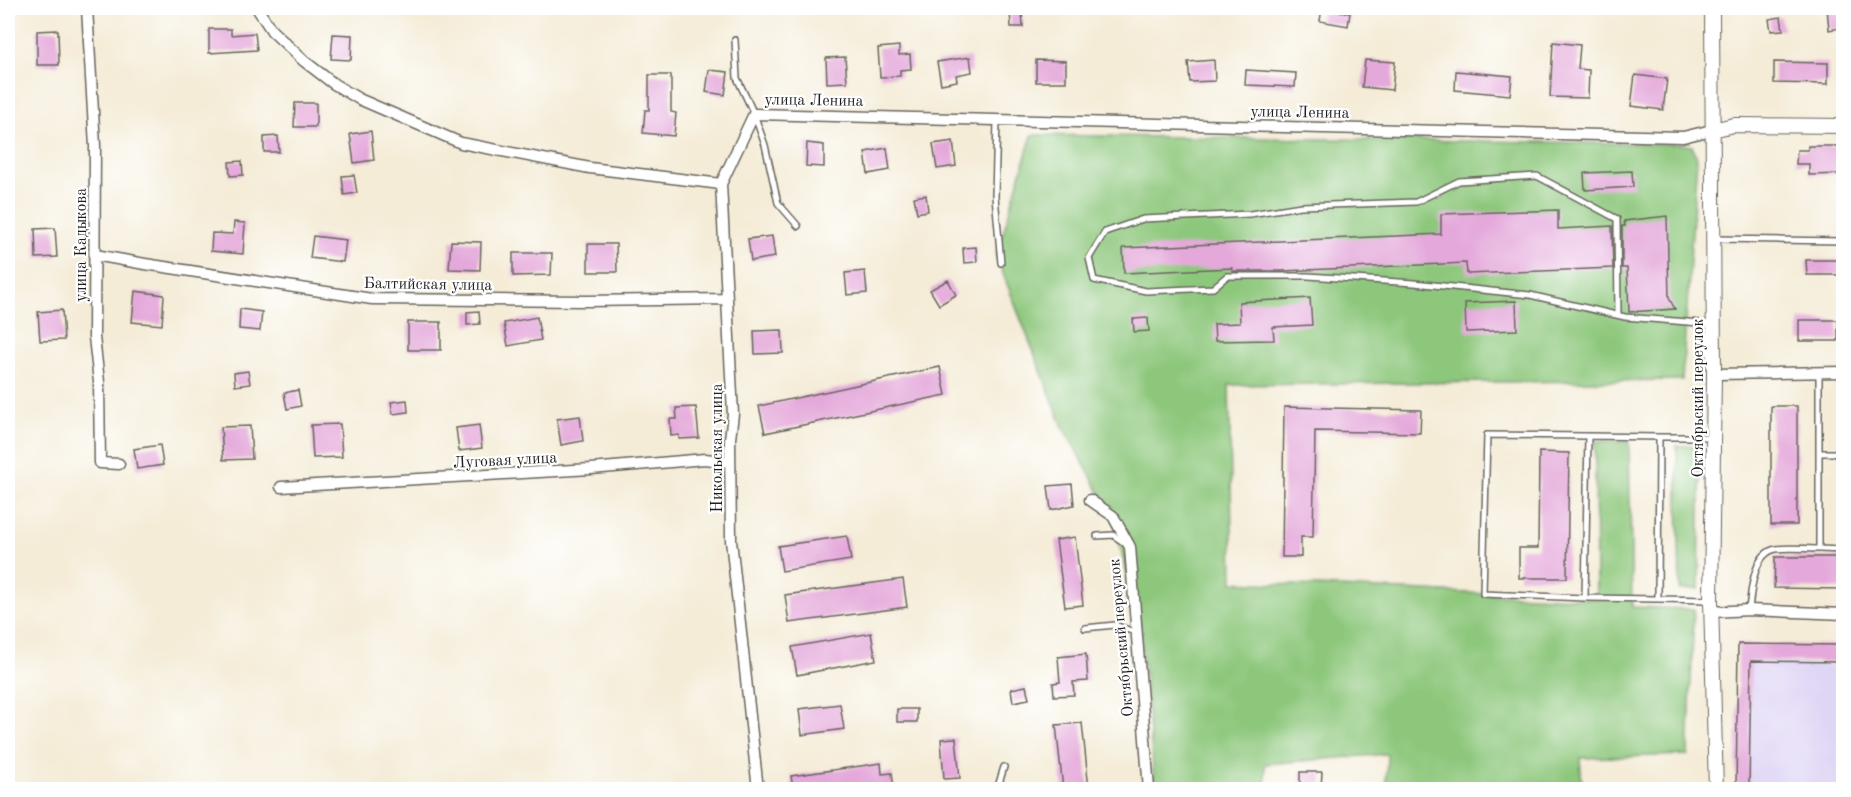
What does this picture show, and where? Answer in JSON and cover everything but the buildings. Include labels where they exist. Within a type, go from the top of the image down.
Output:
[{"type":"street","name":"улица Кадыкова","points":[[87,8],[95,146],[94,337],[99,382],[100,463],[119,464]]},
{"type":"street","points":[[257,8],[272,31],[304,61],[334,84],[359,99],[461,143],[590,168],[720,184]]},
{"type":"street","name":"Октябрьский переулок","points":[[1712,8],[1714,239],[1712,606],[1716,789]]},
{"type":"street","name":"Никольская улица","points":[[754,114],[720,184],[733,414],[730,439],[731,540],[758,789]]},
{"type":"street","name":"улица Ленина","points":[[754,114],[1683,137],[1734,125],[1844,126]]},
{"type":"street","name":"Балтийская улица","points":[[95,255],[372,299],[587,301],[727,299]]},
{"type":"street","points":[[1714,374],[1844,372]]},
{"type":"street","name":"Луговая улица","points":[[281,487],[591,469],[705,459],[730,462]]},
{"type":"street","name":"Октябрьский переулок","points":[[1090,500],[1113,516],[1130,547],[1149,789]]},
{"type":"street","points":[[1712,606],[1844,614]]},
{"type":"lane","points":[[735,40],[737,78],[754,114],[765,146],[778,203],[798,226]]},
{"type":"lane","points":[[997,120],[995,196],[1001,263]]},
{"type":"lane","points":[[1618,314],[1617,219],[1537,176],[1460,181],[1416,201],[1301,206],[1250,214],[1143,219],[1105,232],[1089,258],[1094,279],[1146,291],[1213,288],[1227,276],[1308,276],[1414,283],[1530,295],[1625,317],[1714,324]]},
{"type":"lane","points":[[1714,239],[1844,241]]},
{"type":"lane","points":[[1819,373],[1819,549]]},
{"type":"lane","points":[[1712,606],[1658,598],[1483,594],[1487,435],[1713,437]]},
{"type":"lane","points":[[1585,598],[1588,436]]},
{"type":"lane","points":[[1658,598],[1659,437]]},
{"type":"lane","points":[[1819,453],[1844,453]]},
{"type":"lane","points":[[1097,536],[1113,535],[1130,547]]},
{"type":"lane","points":[[1749,610],[1752,579],[1766,554],[1775,549],[1844,550]]},
{"type":"lane","points":[[1085,628],[1115,625],[1137,633]]},
{"type":"lane","points":[[997,789],[1004,767]]},
{"type":"shaded area","points":[[1751,661],[1843,665],[1843,789],[1749,790]]},
{"type":"green space","points":[[1032,135],[1692,146],[1697,158],[1682,380],[1229,385],[1233,582],[1596,599],[1595,441],[1629,442],[1632,607],[1694,609],[1688,755],[1580,758],[1582,787],[1386,789],[1387,754],[1265,764],[1265,789],[1155,789],[1140,627],[1113,516],[1063,427],[996,256]]},
{"type":"green space","points":[[1701,445],[1699,589],[1680,590],[1677,446]]}]
